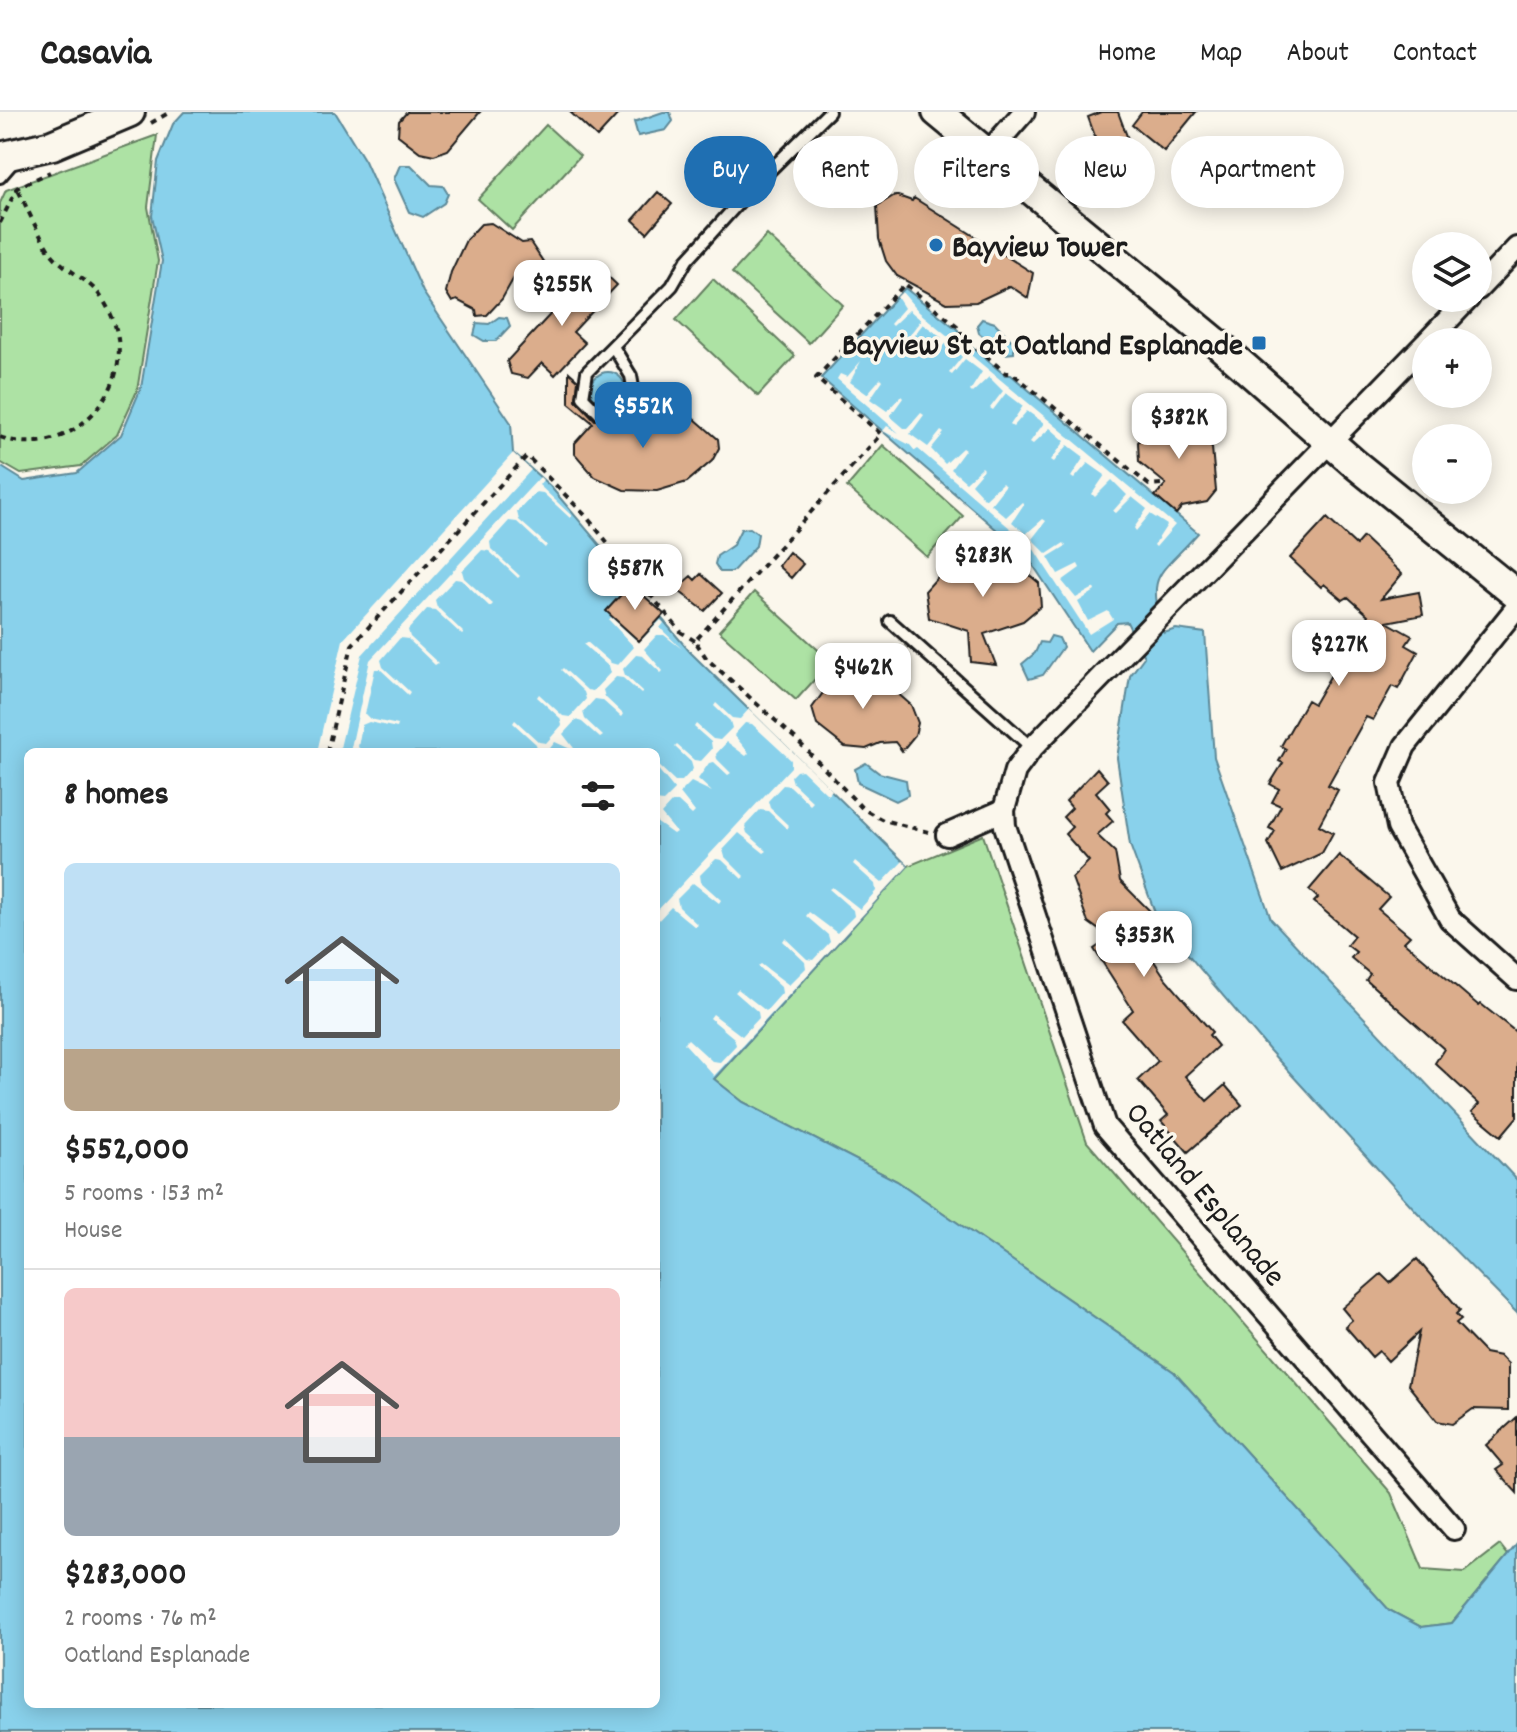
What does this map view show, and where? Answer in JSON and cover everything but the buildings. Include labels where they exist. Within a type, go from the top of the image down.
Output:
[{"type":"main road","points":[[10,155],[88,133],[130,112]]},
{"type":"main road","points":[[937,112],[964,136]]},
{"type":"main road","points":[[1039,198],[1517,595]]},
{"type":"street","points":[[1003,136],[1024,112]]},
{"type":"street","points":[[1492,274],[1517,248]]},
{"type":"street","name":"Oatland Esplanade","points":[[1441,328],[1456,312]]},
{"type":"street","name":"Oatland Esplanade","points":[[1412,359],[1032,748],[1015,771],[1004,810],[1005,826],[1025,893],[1105,1126],[1454,1529]]},
{"type":"street","points":[[1517,607],[1405,746],[1389,783],[1398,827],[1450,919],[1517,979]]},
{"type":"street","points":[[947,835],[1004,810]]},
{"type":"lane","points":[[614,348],[631,376],[634,393],[624,409],[600,414],[583,397],[583,380],[587,372],[672,286],[696,250],[829,112]]},
{"type":"lane","points":[[0,177],[10,155]]},
{"type":"lane","points":[[890,621],[1032,748]]},
{"type":"path","points":[[0,437],[17,443],[45,441],[74,430],[98,412],[115,384],[120,356],[116,325],[100,295],[52,254],[17,188]]},
{"type":"path","points":[[695,641],[881,434],[816,378],[905,284],[961,329],[961,335],[1006,373],[1012,373],[1149,485],[1161,484]]},
{"type":"path","points":[[328,748],[352,645],[527,456],[585,515],[681,632],[695,641],[707,659],[795,738],[863,809],[883,820],[947,835]]},
{"type":"green space","points":[[546,125],[580,156],[512,230],[478,199]]},
{"type":"green space","points":[[157,135],[148,207],[158,261],[137,391],[117,435],[81,466],[21,474],[0,462],[0,203],[6,190]]},
{"type":"green space","points":[[767,235],[843,305],[809,343],[732,273]]},
{"type":"green space","points":[[713,279],[795,356],[758,396],[676,320]]},
{"type":"green space","points":[[883,445],[963,516],[927,557],[847,487]]},
{"type":"green space","points":[[754,592],[826,657],[826,667],[796,700],[719,631]]},
{"type":"green space","points":[[983,835],[1087,1142],[1391,1493],[1423,1569],[1465,1572],[1500,1545],[1508,1555],[1452,1623],[1421,1627],[1389,1610],[1174,1372],[897,1181],[743,1102],[714,1079],[908,866]]},
{"type":"water","points":[[184,112],[335,112],[365,161],[423,292],[511,423],[513,453],[550,486],[690,652],[908,866],[714,1079],[743,1102],[897,1181],[1174,1372],[1389,1610],[1421,1627],[1452,1623],[1517,1544],[1517,1732],[0,1732],[0,466],[24,481],[77,473],[121,435],[141,388],[162,261],[152,216],[158,161],[173,124]]},
{"type":"water","points":[[670,112],[673,121],[666,130],[638,136],[634,122]]},
{"type":"water","points":[[400,165],[411,165],[431,185],[443,186],[448,194],[444,203],[423,217],[409,212],[394,179]]},
{"type":"water","points":[[905,288],[958,330],[958,336],[1005,375],[1011,375],[1198,533],[1159,577],[1156,598],[1164,633],[1176,629],[1205,633],[1214,757],[1271,919],[1517,1180],[1517,1313],[1417,1212],[1270,1051],[1157,918],[1130,845],[1117,758],[1130,676],[1144,657],[1127,622],[1117,623],[1090,651],[1027,556],[821,378]]},
{"type":"water","points":[[499,317],[507,318],[510,326],[496,341],[484,341],[474,335],[477,323],[489,324]]},
{"type":"water","points":[[982,319],[995,323],[1014,343],[1014,353],[1004,354],[979,333],[977,325]]},
{"type":"water","points":[[608,372],[620,377],[625,389],[620,401],[608,406],[596,401],[591,389],[596,377]]},
{"type":"water","points":[[750,528],[758,534],[756,546],[732,572],[720,572],[715,564],[717,556],[733,545],[741,529]]},
{"type":"water","points":[[1051,636],[1059,638],[1063,647],[1043,675],[1029,679],[1022,664],[1035,653],[1040,642],[1047,643]]},
{"type":"water","points":[[866,763],[879,773],[906,780],[908,795],[896,801],[858,783],[855,769]]},
{"type":"pier","points":[[902,292],[919,312],[1175,525],[1156,547],[1154,545],[1167,525],[1150,514],[1136,531],[1134,528],[1147,509],[1132,497],[1116,513],[1113,511],[1127,495],[1112,480],[1095,497],[1092,494],[1105,475],[1088,463],[1074,479],[1071,477],[1084,457],[1068,445],[1054,462],[1051,460],[1065,441],[1050,428],[1033,444],[1030,442],[1044,423],[1027,411],[1013,427],[1010,425],[1023,406],[1006,393],[993,410],[990,408],[1003,391],[989,377],[972,393],[970,391],[982,372],[965,359],[952,375],[949,373],[962,357],[948,342],[931,358],[928,356],[942,337],[923,324],[910,340],[907,338],[921,320],[909,310],[892,326],[890,324],[904,308],[897,297]]},
{"type":"pier","points":[[861,361],[850,382],[867,394],[881,378],[883,380],[870,399],[887,411],[901,396],[903,398],[890,416],[904,428],[908,428],[921,413],[924,415],[910,434],[928,447],[941,431],[944,433],[931,449],[945,464],[962,448],[965,450],[951,469],[966,482],[982,467],[984,469],[971,484],[985,499],[1002,483],[1005,486],[991,504],[1006,517],[1022,502],[1024,504],[1012,522],[1026,534],[1043,519],[1046,521],[1032,539],[1047,554],[1064,543],[1066,546],[1048,557],[1058,574],[1078,564],[1080,568],[1062,581],[1076,598],[1094,588],[1095,591],[1078,602],[1088,621],[1108,611],[1113,619],[1089,634],[1033,548],[918,449],[915,451],[910,445],[883,431],[887,426],[899,433],[837,379],[840,374],[847,377]]},
{"type":"pier","points":[[513,453],[531,470],[362,655],[340,748],[318,748],[343,640]]},
{"type":"pier","points":[[540,477],[543,480],[539,485],[572,516],[570,518],[543,493],[536,492],[517,512],[519,520],[547,545],[545,548],[517,522],[509,521],[490,542],[491,549],[520,576],[518,578],[489,551],[482,550],[462,571],[464,578],[493,604],[490,607],[462,580],[455,579],[435,600],[437,607],[464,633],[462,635],[435,610],[427,609],[408,630],[410,637],[438,663],[435,665],[408,639],[400,638],[381,660],[383,667],[410,692],[408,695],[380,669],[375,669],[365,714],[370,719],[398,725],[397,728],[369,722],[362,725],[359,748],[351,748],[370,660]]},
{"type":"pier","points":[[611,617],[635,639],[642,639],[661,620],[664,623],[660,628],[682,649],[664,635],[657,635],[644,649],[663,671],[661,673],[643,656],[636,655],[623,669],[625,675],[643,692],[641,694],[623,678],[616,677],[603,690],[605,697],[623,714],[621,717],[602,700],[595,699],[583,712],[585,719],[603,736],[600,738],[576,720],[563,734],[574,748],[555,742],[550,748],[537,748],[513,723],[515,720],[539,742],[546,743],[562,725],[560,718],[537,697],[539,694],[563,716],[570,717],[586,699],[584,692],[561,670],[563,668],[587,690],[593,691],[610,673],[608,666],[584,645],[587,642],[611,663],[618,665],[634,647],[609,620]]},
{"type":"pier","points":[[716,703],[732,718],[740,719],[749,709],[832,790],[828,795],[802,770],[791,776],[793,783],[813,802],[810,805],[790,786],[783,785],[768,801],[770,808],[789,826],[787,829],[768,811],[760,810],[745,826],[747,833],[767,851],[764,853],[739,833],[723,850],[725,857],[745,877],[742,879],[722,860],[716,859],[700,875],[701,882],[721,900],[719,903],[693,883],[677,899],[679,907],[698,925],[695,927],[671,907],[660,919],[660,908],[791,767],[791,760],[752,724],[745,723],[734,735],[749,753],[746,756],[727,742],[716,754],[731,773],[728,775],[714,762],[709,763],[698,779],[712,792],[691,782],[680,793],[695,812],[692,815],[678,802],[672,802],[661,814],[676,832],[673,834],[660,825],[660,802],[675,790],[660,772],[660,767],[675,781],[682,781],[693,769],[691,762],[675,747],[677,745],[694,760],[701,761],[712,749],[711,742],[694,727],[696,724],[713,739],[720,740],[732,728],[730,721],[714,706]]},
{"type":"pier","points":[[855,861],[882,883],[903,861],[908,866],[714,1076],[684,1043],[688,1039],[712,1061],[720,1062],[736,1045],[734,1038],[710,1018],[713,1014],[742,1036],[759,1018],[758,1012],[735,992],[738,989],[766,1011],[782,993],[781,987],[758,966],[761,964],[789,985],[806,968],[805,962],[783,941],[785,938],[807,959],[813,960],[830,942],[828,935],[806,916],[809,912],[837,933],[854,916],[853,910],[829,889],[832,887],[860,909],[876,891],[875,884],[853,864]]},
{"type":"place","name":"Bayview Tower","points":[[936,245]]},
{"type":"place","name":"Bayview St at Oatland Esplanade","points":[[1259,343]]}]
